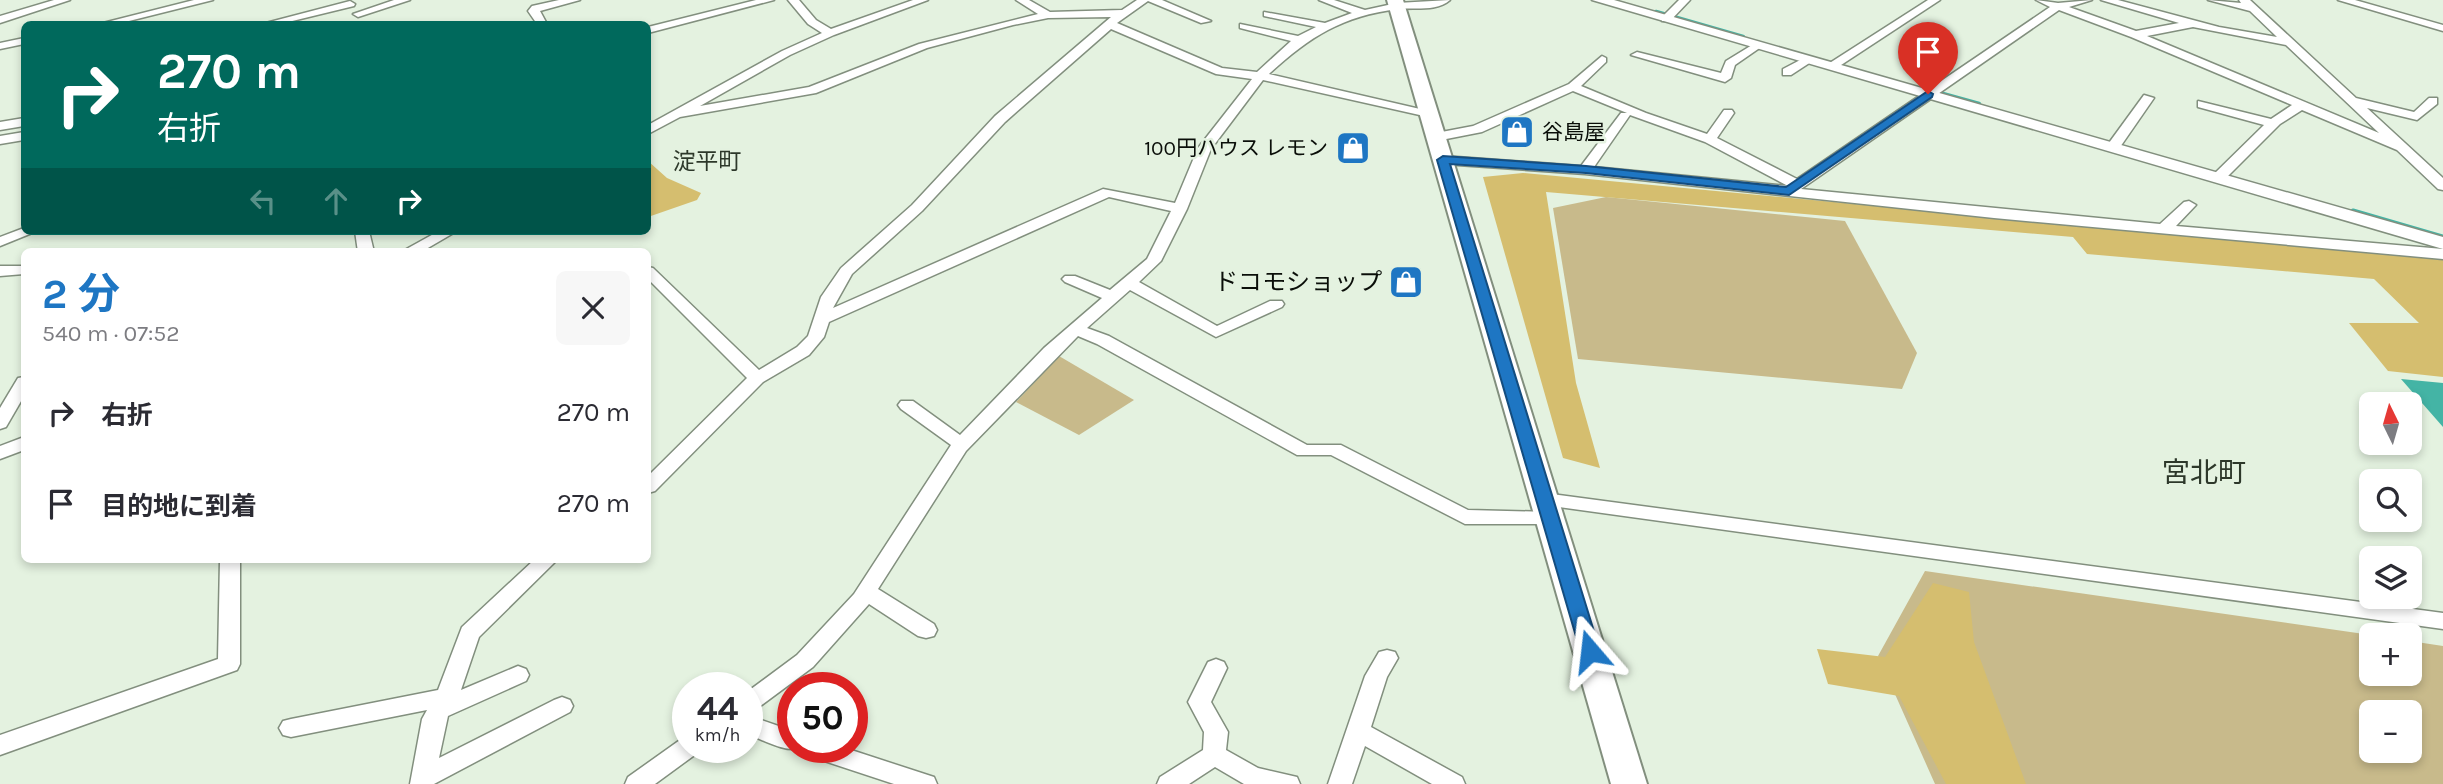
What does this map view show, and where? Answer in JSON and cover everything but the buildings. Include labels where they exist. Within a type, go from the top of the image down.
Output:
[{"type":"main road","points":[[1396,3],[1629,784]]},
{"type":"street","points":[[0,20],[65,0]]},
{"type":"street","points":[[119,21],[208,0]]},
{"type":"street","points":[[358,14],[405,0]]},
{"type":"street","points":[[540,21],[533,11],[536,8],[575,0]]},
{"type":"street","points":[[651,29],[769,0]]},
{"type":"street","points":[[793,0],[812,22],[830,33]]},
{"type":"street","points":[[651,128],[786,53],[830,33],[923,0]]},
{"type":"street","points":[[1021,0],[1048,15]]},
{"type":"street","points":[[651,484],[757,378],[803,351],[816,337],[829,297],[846,271],[917,208],[1000,118],[1124,13],[1144,0]]},
{"type":"street","points":[[1153,0],[1205,21]]},
{"type":"street","points":[[1324,0],[1362,13]]},
{"type":"street","points":[[763,692],[805,661],[866,592],[961,444],[1050,352],[1153,261],[1180,209],[1205,148],[1260,76],[1299,40],[1326,26],[1396,3],[1434,5],[1445,0]]},
{"type":"street","points":[[1599,0],[1931,92],[2443,243]]},
{"type":"street","points":[[1668,17],[1685,0]]},
{"type":"street","points":[[1834,65],[1935,0]]},
{"type":"street","points":[[2041,0],[2135,35],[2401,146]]},
{"type":"street","points":[[1793,188],[2058,6],[2087,0]]},
{"type":"street","points":[[2106,0],[2192,23],[2288,43]]},
{"type":"street","points":[[2213,0],[2247,4],[2443,186]]},
{"type":"street","points":[[2343,0],[2443,27]]},
{"type":"street","points":[[279,21],[348,2],[364,21]]},
{"type":"street","points":[[678,114],[811,90],[923,46],[1048,15],[1124,13]]},
{"type":"street","points":[[1268,14],[1326,26]]},
{"type":"street","points":[[2135,35],[2192,23]]},
{"type":"street","points":[[1112,24],[1220,71],[1260,76],[1436,137],[1586,170],[1793,188],[1994,214],[2443,254]]},
{"type":"street","points":[[1244,26],[1299,40]]},
{"type":"street","points":[[0,46],[21,42]]},
{"type":"street","points":[[1637,55],[1725,78],[1730,63],[1757,45]]},
{"type":"street","points":[[1436,137],[1477,129],[1573,87],[1602,60]]},
{"type":"street","points":[[1787,72],[1808,60]]},
{"type":"street","points":[[1573,87],[1642,116],[1710,139],[1793,188]]},
{"type":"street","points":[[2115,145],[2148,98]]},
{"type":"street","points":[[2348,100],[2417,116],[2433,101]]},
{"type":"street","points":[[2202,104],[2274,124]]},
{"type":"street","points":[[2221,176],[2274,124],[2301,105]]},
{"type":"street","points":[[1710,139],[1728,113]]},
{"type":"street","points":[[1586,170],[1625,116]]},
{"type":"street","points":[[0,126],[21,122]]},
{"type":"street","points":[[0,140],[21,136]]},
{"type":"street","points":[[2416,160],[2443,167]]},
{"type":"street","points":[[822,319],[1108,192],[1180,209]]},
{"type":"street","points":[[2165,228],[2189,205]]},
{"type":"street","points":[[0,242],[21,234]]},
{"type":"street","points":[[418,248],[442,235]]},
{"type":"street","points":[[0,271],[21,270]]},
{"type":"street","points":[[651,274],[757,378]]},
{"type":"street","points":[[1070,279],[1113,297]]},
{"type":"street","points":[[1129,283],[1216,332],[1276,304]]},
{"type":"street","points":[[1077,330],[1103,340],[1304,451],[1334,449],[1465,517],[1547,509],[2443,621]]},
{"type":"street","points":[[0,423],[21,387]]},
{"type":"street","points":[[907,405],[961,444]]},
{"type":"street","points":[[0,453],[21,444]]},
{"type":"street","points":[[0,745],[229,664],[230,563]]},
{"type":"street","points":[[422,780],[434,719],[444,703],[471,633],[539,563]]},
{"type":"street","points":[[866,592],[926,630]]},
{"type":"street","points":[[1340,784],[1360,732],[1376,677],[1387,658]]},
{"type":"street","points":[[1214,755],[1216,732],[1199,702],[1216,668]]},
{"type":"street","points":[[291,728],[444,703],[519,675]]},
{"type":"street","points":[[422,780],[562,706]]},
{"type":"street","points":[[1360,732],[1453,784]]},
{"type":"street","points":[[1169,784],[1214,755]]},
{"type":"street","points":[[1214,755],[1253,777],[1288,784]]},
{"type":"street","points":[[637,784],[672,759]]},
{"type":"street","points":[[860,763],[925,784]]},
{"type":"shaded area","points":[[651,164],[667,178],[701,193],[697,200],[651,216]]},
{"type":"shaded area","points":[[1523,173],[2443,259],[2443,377],[2388,371],[2349,323],[2419,323],[2374,279],[2087,254],[2073,237],[1546,192],[1576,383],[1600,468],[1563,458],[1483,177]]},
{"type":"shaded area","points":[[1606,197],[1845,221],[1917,353],[1902,389],[1578,359],[1553,208]]},
{"type":"shaded area","points":[[1059,356],[1134,400],[1079,435],[1016,402]]},
{"type":"shaded area","points":[[1925,571],[2359,633],[2359,686],[2422,686],[2422,643],[2443,646],[2443,784],[1935,784],[1878,656]]},
{"type":"shaded area","points":[[1933,583],[1969,592],[1974,642],[2026,784],[1946,784],[1899,696],[1828,684],[1817,649],[1885,657]]},
{"type":"water","points":[[2401,379],[2443,383],[2443,427],[2422,403],[2422,392],[2412,392]]},
{"type":"waterway","points":[[1656,12],[1743,37]]},
{"type":"waterway","points":[[1932,91],[1979,104]]},
{"type":"waterway","points":[[2353,211],[2443,237]]},
{"type":"place","name":"谷島屋","points":[[1517,132]]},
{"type":"place","name":"100円ハウス レモン","points":[[1353,148]]},
{"type":"place","name":"ドコモショップ","points":[[1406,282]]},
{"type":"district","name":"淀平町","points":[[707,161]]},
{"type":"district","name":"宮北町","points":[[2204,472]]},
{"type":"route","points":[[1590,651],[1443,160],[1586,170],[1789,191],[1928,94]]}]
